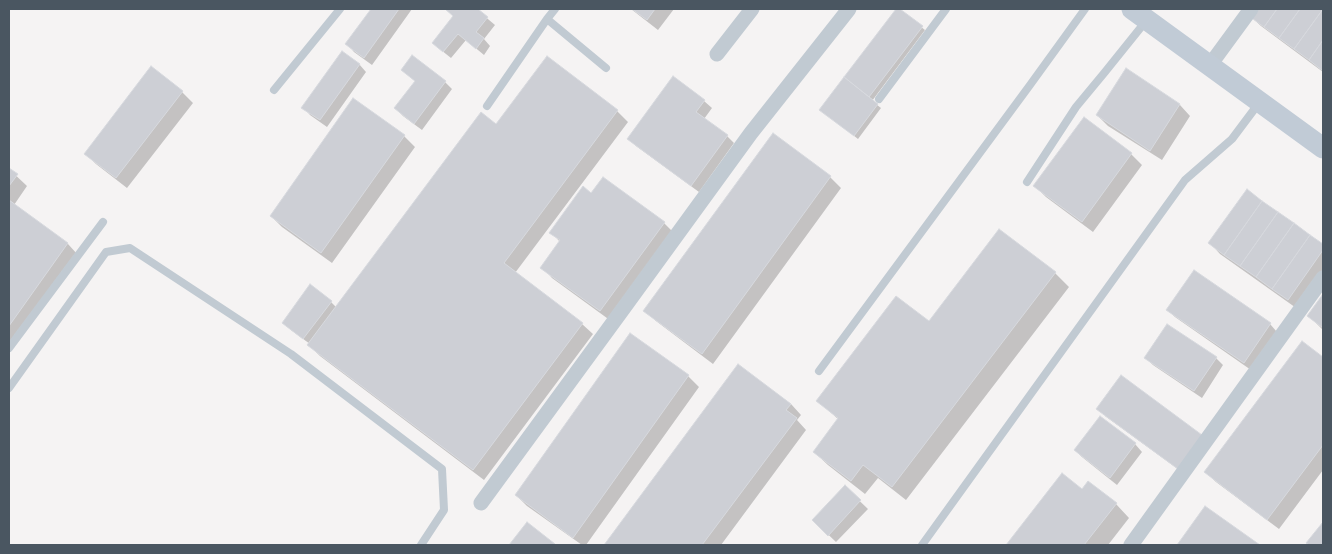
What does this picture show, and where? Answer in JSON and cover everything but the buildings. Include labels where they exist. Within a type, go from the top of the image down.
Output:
[{"type":"main road","points":[[1140,14],[1323,148]]},
{"type":"street","points":[[717,54],[752,9]]},
{"type":"street","points":[[481,503],[624,309],[750,133],[849,9]]},
{"type":"street","points":[[1210,65],[1251,9]]},
{"type":"street","points":[[1131,545],[1323,278]]},
{"type":"lane","points":[[274,90],[340,9]]},
{"type":"lane","points":[[487,106],[555,9]]},
{"type":"lane","points":[[819,371],[1085,9]]},
{"type":"lane","points":[[880,99],[943,10]]},
{"type":"lane","points":[[1027,182],[1076,107],[1105,72],[1140,14]]},
{"type":"lane","points":[[547,19],[606,68]]},
{"type":"lane","points":[[922,545],[1186,180],[1232,139],[1260,102]]},
{"type":"lane","points":[[9,348],[103,222]]},
{"type":"lane","points":[[9,388],[106,252],[130,248],[291,354],[442,469],[444,510],[421,545]]}]
